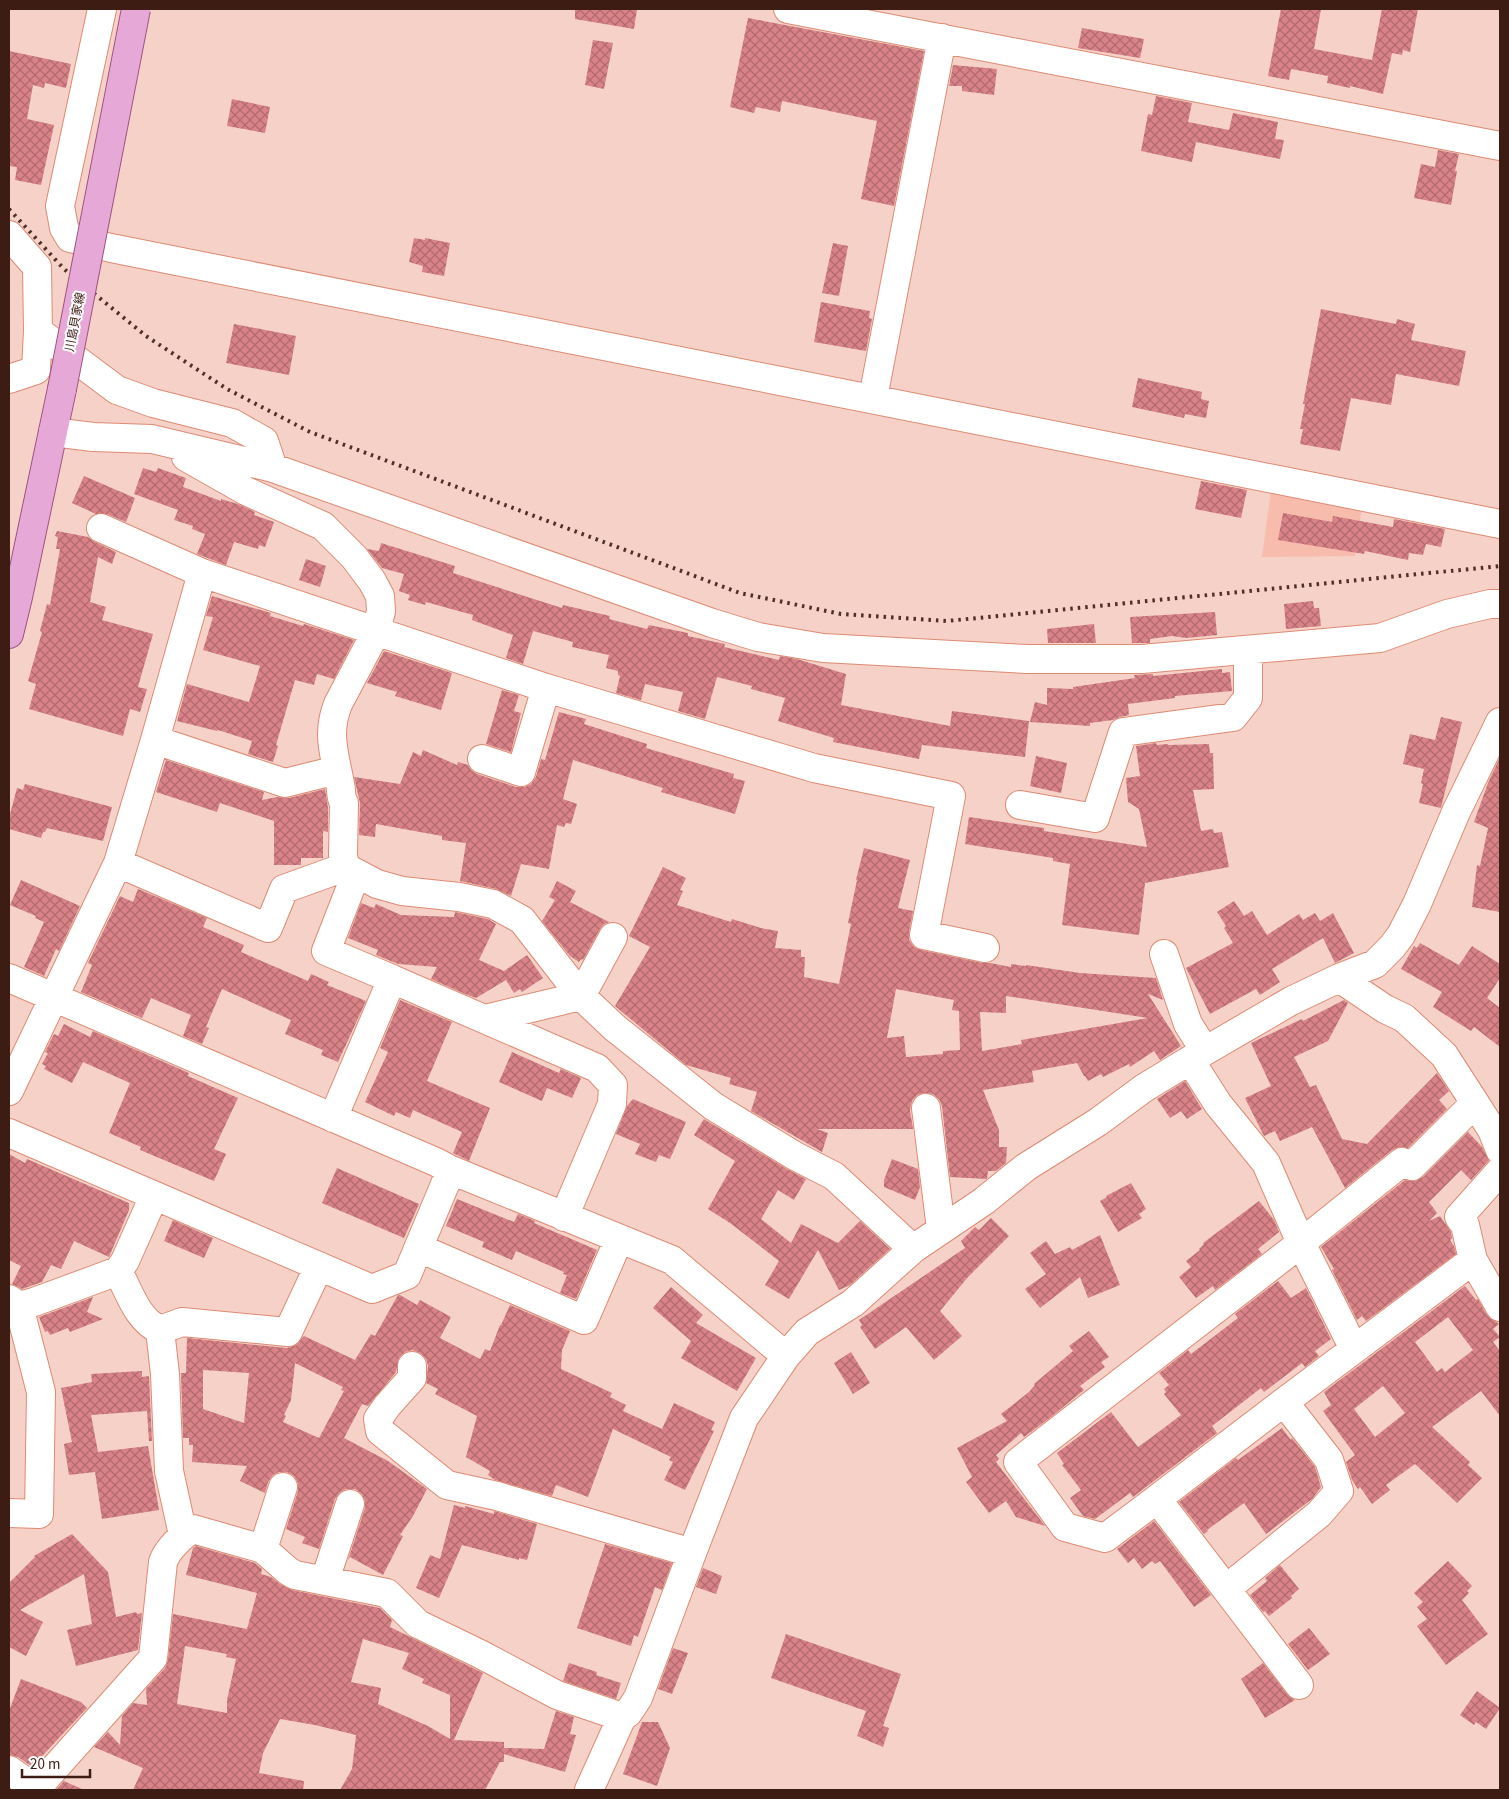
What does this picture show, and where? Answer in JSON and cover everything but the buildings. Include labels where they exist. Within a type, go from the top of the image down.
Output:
[{"type":"main road","name":"川島貝家線","points":[[9,634],[62,389],[136,9]]},
{"type":"street","points":[[102,9],[60,206],[64,228],[70,238],[111,248],[1500,524]]},
{"type":"street","points":[[788,9],[1500,146]]},
{"type":"street","points":[[873,398],[942,38]]},
{"type":"street","points":[[9,235],[37,267],[38,331],[36,370],[9,379]]},
{"type":"street","points":[[38,331],[117,390],[154,403],[232,423],[264,441],[273,468]]},
{"type":"street","points":[[53,432],[92,437],[152,439],[273,468],[703,620],[758,637],[823,648],[1027,659],[1142,659],[1380,638],[1447,614],[1490,604],[1500,604]]},
{"type":"street","points":[[152,439],[246,491],[323,526],[354,557],[372,581],[380,596],[381,611],[376,632],[334,715],[331,742],[341,786],[341,798],[344,803],[343,855],[351,871],[377,884],[402,891],[477,900],[493,904],[522,920],[581,996],[615,1028],[713,1106],[794,1156],[834,1176],[913,1249]]},
{"type":"street","points":[[101,528],[202,573],[546,688],[814,768],[951,796],[924,935],[985,948]]},
{"type":"street","points":[[9,1091],[118,863],[202,573]]},
{"type":"street","points":[[1020,805],[1094,818],[1124,732],[1233,717],[1248,698],[1248,650]]},
{"type":"street","points":[[482,760],[521,772],[546,688]]},
{"type":"street","points":[[589,1790],[622,1717],[628,1713],[638,1698],[744,1418],[786,1356],[807,1332],[853,1303],[913,1249],[984,1201],[1026,1167],[1098,1122],[1144,1088],[1291,1001],[1339,978],[1375,964],[1401,935],[1417,904],[1456,812],[1497,738]]},
{"type":"street","points":[[155,740],[285,783],[337,770]]},
{"type":"street","points":[[118,863],[268,928],[284,889],[351,871]]},
{"type":"street","points":[[351,871],[326,951],[598,1068],[613,1086],[612,1104],[564,1217]]},
{"type":"street","points":[[485,1019],[581,996],[613,937]]},
{"type":"street","points":[[1164,954],[1197,1055],[1218,1104],[1266,1163],[1301,1243],[1354,1349]]},
{"type":"street","points":[[9,978],[451,1170],[672,1260],[786,1356]]},
{"type":"street","points":[[1339,978],[1385,1009],[1404,1018],[1444,1055],[1492,1130],[1500,1150]]},
{"type":"street","points":[[334,1118],[392,979]]},
{"type":"street","points":[[1473,1260],[1105,1538],[1065,1527],[1018,1462],[1301,1243],[1396,1166],[1412,1166],[1475,1103]]},
{"type":"street","points":[[926,1108],[941,1229]]},
{"type":"street","points":[[9,1133],[372,1289],[407,1276],[451,1170]]},
{"type":"street","points":[[1500,1171],[1459,1216],[1464,1225],[1473,1260],[1500,1307]]},
{"type":"street","points":[[9,1514],[41,1520],[41,1392],[14,1303],[34,1302],[118,1270],[125,1262],[154,1196]]},
{"type":"street","points":[[419,1248],[584,1320],[619,1239]]},
{"type":"street","points":[[118,1270],[138,1310],[150,1326],[160,1330],[182,1322],[288,1332],[319,1266]]},
{"type":"street","points":[[160,1330],[165,1374],[169,1472],[183,1535]]},
{"type":"street","points":[[412,1366],[412,1378],[378,1419],[380,1431],[447,1486],[497,1496],[692,1553]]},
{"type":"street","points":[[1226,1589],[1319,1514],[1339,1491],[1329,1460],[1284,1402]]},
{"type":"street","points":[[263,1549],[283,1487]]},
{"type":"street","points":[[1157,1499],[1299,1685]]},
{"type":"street","points":[[325,1580],[350,1504]]},
{"type":"street","points":[[9,1770],[38,1790],[44,1780],[153,1658],[166,1555],[183,1535],[193,1529],[263,1549],[295,1575],[387,1594],[418,1624],[488,1658],[557,1696],[622,1717]]},
{"type":"shaded area","points":[[1272,483],[1363,499],[1355,556],[1262,557]]},
{"type":"railway","points":[[9,209],[64,269],[146,336],[227,389],[310,432],[740,593],[841,614],[947,621],[1500,566]]}]
